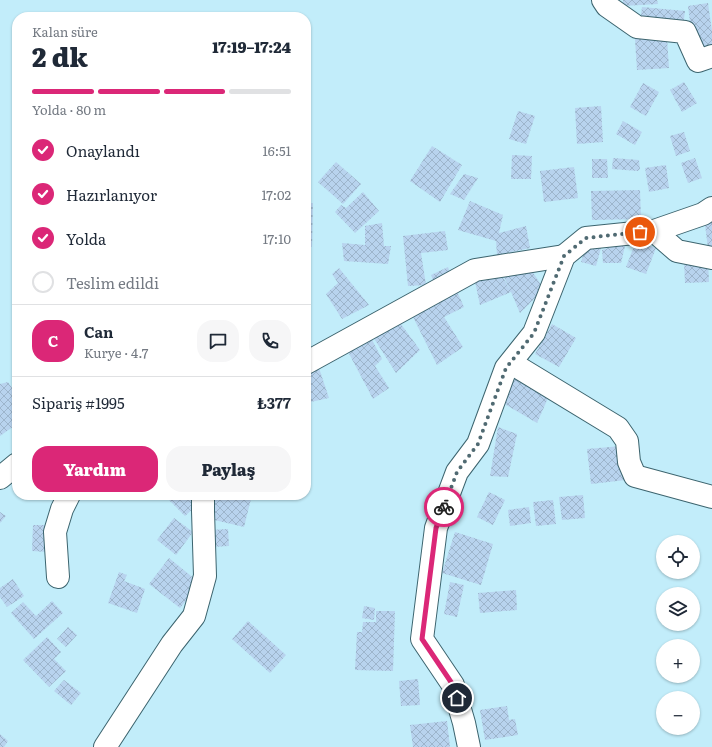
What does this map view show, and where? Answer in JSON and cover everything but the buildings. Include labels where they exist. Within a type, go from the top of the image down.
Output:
[{"type":"street","points":[[603,0],[607,6],[638,27],[685,32],[698,61],[712,56]]},
{"type":"street","points":[[469,747],[453,685],[422,639],[436,528],[457,472],[478,444],[506,368],[534,333],[564,256],[586,238],[654,231],[703,214],[712,208]]},
{"type":"street","points":[[654,231],[677,251],[712,258]]},
{"type":"street","points":[[311,360],[475,270],[564,256]]},
{"type":"street","points":[[511,363],[618,428],[627,441],[629,462],[635,476],[712,497]]},
{"type":"street","points":[[0,478],[12,468]]},
{"type":"street","points":[[58,577],[55,532],[66,500]]},
{"type":"street","points":[[105,747],[172,644],[194,616],[205,576],[203,500]]},
{"type":"way so far","points":[[444,507],[457,472],[478,444],[506,368],[534,333],[564,256],[586,238],[640,232]]},
{"type":"route","points":[[444,507],[436,528],[422,639],[453,685],[457,698]]}]
